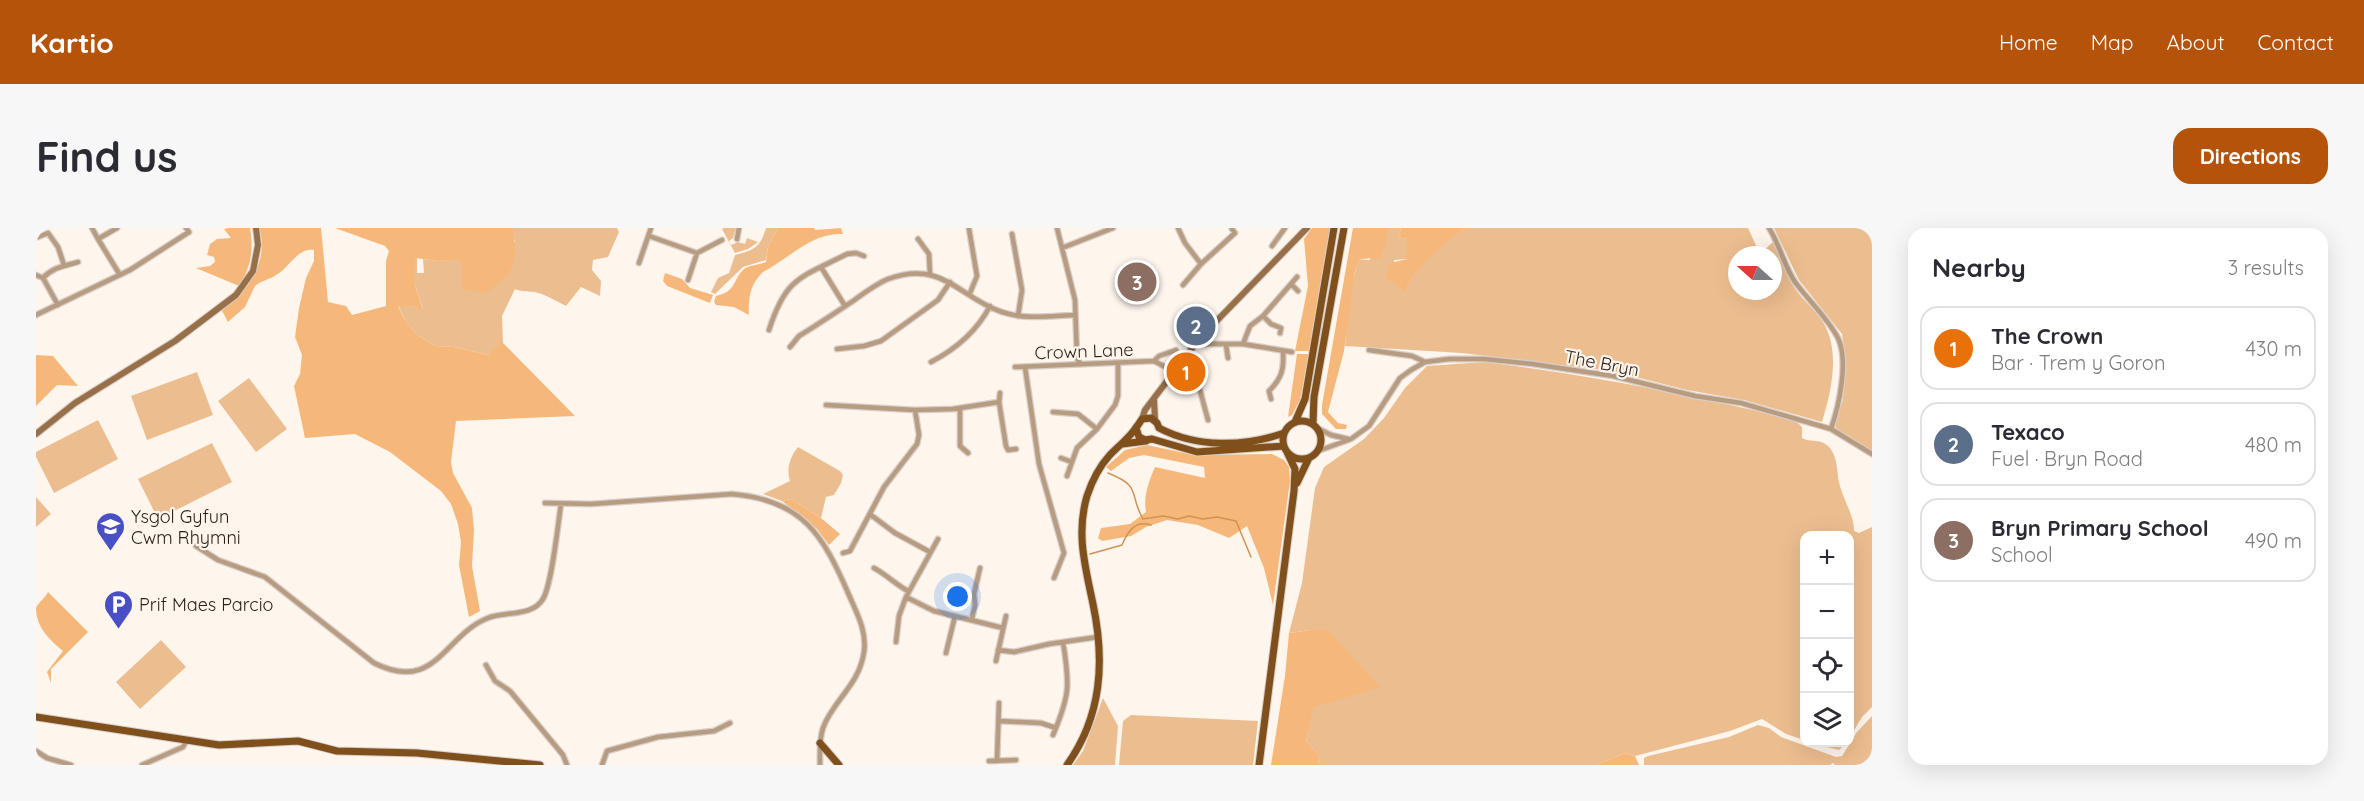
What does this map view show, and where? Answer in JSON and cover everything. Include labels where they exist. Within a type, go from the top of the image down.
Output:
[{"type":"main road","points":[[36,434],[75,403],[175,341],[236,295],[253,271],[258,245],[256,228]]},
{"type":"main road","points":[[1067,765],[1080,744],[1094,711],[1101,668],[1098,637],[1081,544],[1088,495],[1099,469],[1137,426],[1145,410],[1185,355],[1307,228]]},
{"type":"main road","points":[[1154,399],[1155,420],[1159,428],[1176,437],[1209,443],[1272,438],[1284,433],[1295,422],[1305,399],[1334,228]]},
{"type":"main road","points":[[1313,423],[1314,397],[1344,228]]},
{"type":"main road","points":[[1142,419],[1155,420]]},
{"type":"main road","points":[[1294,491],[1308,458],[1318,451],[1322,440],[1319,429],[1313,423],[1295,422]]},
{"type":"main road","points":[[1137,426],[1139,436],[1197,452],[1286,449],[1297,458],[1308,458]]},
{"type":"main road","points":[[1122,444],[1151,440],[1157,435],[1159,428]]},
{"type":"main road","points":[[1259,765],[1294,491],[1294,469],[1286,449],[1284,433]]},
{"type":"main road","points":[[36,717],[219,745],[298,741],[337,750],[417,753],[540,765]]},
{"type":"main road","points":[[820,743],[839,765]]},
{"type":"street","points":[[92,228],[120,275]]},
{"type":"street","points":[[98,239],[117,228]]},
{"type":"street","points":[[36,315],[120,275],[189,232],[186,228]]},
{"type":"street","points":[[639,263],[651,228]]},
{"type":"street","points":[[737,239],[739,228]]},
{"type":"street","points":[[1057,228],[1075,300],[1077,359],[1080,363]]},
{"type":"street","points":[[1062,248],[1113,228]]},
{"type":"street","points":[[1178,228],[1179,233],[1201,264]]},
{"type":"street","points":[[1272,246],[1285,228]]},
{"type":"street","points":[[1769,228],[1794,280],[1839,339],[1842,350],[1840,395],[1831,429]]},
{"type":"street","points":[[969,229],[977,276],[970,293]]},
{"type":"street","points":[[1183,285],[1201,264],[1235,232],[1232,229]]},
{"type":"street","points":[[38,237],[48,233],[58,247],[64,265]]},
{"type":"street","points":[[1012,234],[1022,290],[1018,316]]},
{"type":"street","points":[[649,236],[697,253]]},
{"type":"street","points":[[731,242],[737,239],[745,242]]},
{"type":"street","points":[[918,239],[929,254],[930,275]]},
{"type":"street","points":[[688,280],[697,253],[722,240]]},
{"type":"street","points":[[769,330],[780,299],[798,279],[850,250],[864,256]]},
{"type":"street","points":[[43,278],[48,272],[78,262]]},
{"type":"street","points":[[821,267],[845,306]]},
{"type":"street","points":[[790,347],[799,336],[888,279],[909,274],[930,275],[950,282],[990,306],[1018,316],[1075,315]]},
{"type":"street","points":[[36,275],[43,278],[58,305]]},
{"type":"street","points":[[1243,344],[1250,326],[1263,316],[1297,277]]},
{"type":"street","points":[[837,349],[864,346],[881,340],[938,300],[950,282]]},
{"type":"street","points":[[1291,284],[1298,291]]},
{"type":"street","points":[[931,362],[943,356],[977,328],[990,306]]},
{"type":"street","points":[[1263,316],[1271,324],[1281,328],[1280,333]]},
{"type":"street","points":[[1199,339],[1205,344],[1243,344],[1292,352]]},
{"type":"street","points":[[1226,345],[1228,358]]},
{"type":"street","name":"Crown Lane","points":[[1154,361],[1159,356],[1176,350]]},
{"type":"street","points":[[1369,350],[1412,356],[1425,362]]},
{"type":"street","points":[[1271,399],[1269,391],[1279,381],[1284,368],[1283,351]]},
{"type":"street","points":[[1185,355],[1194,368],[1208,420]]},
{"type":"street","name":"The Bryn","points":[[1318,451],[1351,439],[1369,426],[1401,378],[1425,362],[1484,359],[1613,376],[1695,396],[1741,403],[1831,429],[1872,454]]},
{"type":"street","name":"Crown Lane","points":[[1015,368],[1154,361],[1173,371]]},
{"type":"street","points":[[1067,476],[1077,448],[1097,429],[1117,400],[1118,364]]},
{"type":"street","points":[[1025,367],[1039,464],[1064,553],[1054,578]]},
{"type":"street","points":[[1000,393],[999,402],[1006,446],[1008,450],[1016,448]]},
{"type":"street","points":[[826,405],[915,410],[960,408],[999,402]]},
{"type":"street","points":[[960,408],[960,446],[968,453]]},
{"type":"street","points":[[843,553],[850,551],[884,487],[917,444],[919,435],[915,410]]},
{"type":"street","points":[[1053,412],[1078,414],[1097,429]]},
{"type":"street","points":[[1319,429],[1331,435],[1351,439]]},
{"type":"street","points":[[953,447],[960,446]]},
{"type":"street","points":[[1061,458],[1072,462]]},
{"type":"street","points":[[545,503],[591,504],[732,494],[746,495],[775,503],[809,525],[825,544],[832,557],[862,624],[865,640],[858,672],[827,719],[822,732],[820,765]]},
{"type":"street","points":[[196,546],[218,560],[265,577],[374,663],[391,670],[411,672],[436,661],[476,625],[488,618],[530,610],[542,602],[548,586],[561,504]]},
{"type":"street","points":[[871,515],[895,533],[930,552]]},
{"type":"street","points":[[896,642],[899,616],[907,594],[938,538]]},
{"type":"street","points":[[874,568],[891,576],[907,594],[934,611],[1003,628]]},
{"type":"street","points":[[972,620],[975,605],[974,594],[980,568]]},
{"type":"street","points":[[946,653],[954,616]]},
{"type":"street","points":[[996,661],[1006,616]]},
{"type":"street","points":[[998,650],[1014,652],[1098,637]]},
{"type":"street","points":[[1053,735],[1068,694],[1068,672],[1063,642]]},
{"type":"street","points":[[486,666],[495,681],[510,691],[563,755],[567,765]]},
{"type":"street","points":[[997,761],[999,703]]},
{"type":"street","points":[[999,721],[1041,723],[1056,728]]},
{"type":"street","points":[[602,765],[607,752],[658,737],[714,731],[730,723]]},
{"type":"street","points":[[142,765],[183,747],[187,740]]},
{"type":"street","points":[[36,751],[47,758],[71,765]]},
{"type":"street","points":[[989,761],[1016,760]]},
{"type":"shaded area","points":[[250,228],[252,243],[250,258],[239,286],[196,268],[210,266],[215,262],[214,257],[207,255],[210,244],[217,239],[231,238],[224,229]]},
{"type":"shaded area","points":[[259,228],[321,228],[328,302],[346,306],[352,315],[386,306],[386,261],[389,251],[385,246],[335,228],[514,228],[515,255],[512,268],[487,293],[463,289],[461,260],[438,261],[415,258],[414,282],[423,310],[411,306],[398,306],[416,334],[435,346],[454,347],[488,355],[502,342],[575,416],[456,421],[451,462],[453,473],[472,508],[474,530],[472,566],[480,611],[469,617],[459,565],[461,542],[458,524],[451,504],[441,491],[390,452],[355,434],[305,438],[294,386],[300,374],[302,355],[295,337],[306,278],[314,261],[314,250],[303,252],[281,272],[255,286],[245,307],[228,322],[221,309],[247,285],[259,264],[262,240]]},
{"type":"shaded area","points":[[514,228],[617,228],[619,232],[608,257],[593,260],[592,270],[601,281],[600,296],[581,287],[566,306],[542,294],[515,289],[502,316],[503,343],[488,355],[454,347],[435,346],[416,334],[405,320],[398,305],[423,309],[414,282],[414,258],[417,258],[417,273],[424,273],[423,259],[447,260],[470,257],[515,242],[512,233]]},
{"type":"shaded area","points":[[736,228],[733,238],[729,241],[731,245],[738,242],[745,244],[747,238],[758,242],[748,249],[735,253],[722,229]]},
{"type":"shaded area","points":[[766,228],[778,228],[768,247],[766,260],[743,267],[715,294],[711,292],[718,278],[729,273],[735,255],[759,244]]},
{"type":"shaded area","points":[[778,228],[814,228],[815,230],[841,228],[843,234],[821,237],[810,242],[763,272],[751,292],[749,315],[734,307],[716,305],[714,302],[716,296],[728,291],[743,270],[766,262],[768,247]]},
{"type":"shaded area","points":[[1312,228],[1330,228],[1309,351],[1295,351],[1308,286],[1304,239]]},
{"type":"shaded area","points":[[1353,228],[1387,228],[1387,245],[1379,258],[1359,259],[1355,271],[1344,351],[1328,412],[1338,423],[1347,425],[1346,429],[1336,429],[1322,414],[1322,405]]},
{"type":"shaded area","points":[[1387,228],[1401,228],[1398,237],[1407,239],[1407,259],[1394,260],[1395,283],[1406,291],[1422,264],[1465,228],[1748,228],[1756,246],[1728,246],[1728,300],[1782,300],[1782,263],[1792,284],[1819,316],[1831,341],[1832,382],[1822,422],[1744,400],[1687,390],[1612,371],[1462,353],[1345,346],[1349,300],[1358,259],[1369,260],[1387,245]]},
{"type":"shaded area","points":[[1401,228],[1465,228],[1422,265],[1409,283],[1406,292],[1386,278],[1390,263],[1407,259],[1407,239],[1398,237]]},
{"type":"shaded area","points":[[1774,228],[1872,228],[1872,451],[1837,430],[1835,426],[1843,399],[1845,355],[1842,334],[1799,280]]},
{"type":"shaded area","points":[[665,273],[682,279],[690,288],[713,295],[710,303],[667,286],[663,281]]},
{"type":"shaded area","points":[[1297,354],[1309,354],[1300,400],[1292,415],[1288,417]]},
{"type":"shaded area","points":[[36,355],[53,356],[78,386],[57,385],[36,406]]},
{"type":"shaded area","points":[[1485,362],[1641,386],[1795,420],[1802,427],[1802,438],[1828,446],[1836,460],[1840,486],[1854,531],[1800,531],[1800,739],[1786,734],[1762,719],[1730,731],[1635,756],[1625,753],[1596,765],[1318,765],[1319,756],[1306,741],[1322,668],[1310,630],[1289,633],[1302,583],[1315,488],[1324,467],[1364,439],[1384,418],[1405,388],[1427,366]]},
{"type":"shaded area","points":[[197,372],[213,415],[147,440],[131,396]]},
{"type":"shaded area","points":[[249,378],[287,429],[256,452],[218,401]]},
{"type":"shaded area","points":[[98,420],[118,459],[54,493],[36,457],[36,452]]},
{"type":"shaded area","points":[[212,443],[232,482],[158,519],[138,479]]},
{"type":"shaded area","points":[[1147,445],[1194,455],[1272,454],[1284,460],[1289,467],[1290,481],[1273,605],[1264,568],[1247,526],[1229,538],[1198,525],[1167,520],[1146,527],[1131,536],[1102,541],[1098,538],[1101,528],[1130,524],[1146,512],[1146,494],[1155,467],[1205,478],[1204,467],[1144,455],[1129,458],[1111,471],[1106,467],[1125,450]]},
{"type":"shaded area","points":[[798,447],[840,471],[843,475],[834,495],[826,497],[821,518],[791,499],[782,501],[763,494],[790,481],[788,472],[790,463]]},
{"type":"shaded area","points":[[36,497],[51,514],[36,527]]},
{"type":"shaded area","points":[[791,499],[821,518],[840,534],[829,545],[817,529],[782,501]]},
{"type":"shaded area","points":[[1872,527],[1872,707],[1862,717],[1854,730],[1854,531],[1859,533]]},
{"type":"shaded area","points":[[48,592],[88,632],[51,669],[51,683],[47,672],[63,651],[41,628],[37,615],[36,608]]},
{"type":"shaded area","points":[[1328,630],[1380,687],[1314,707],[1306,741],[1319,756],[1318,765],[1271,765],[1285,676],[1289,633]]},
{"type":"shaded area","points":[[161,640],[186,667],[140,709],[116,682]]},
{"type":"shaded area","points":[[1103,698],[1118,726],[1115,765],[1073,765],[1083,751]]},
{"type":"shaded area","points":[[1131,715],[1258,721],[1253,765],[1119,765],[1123,721]]},
{"type":"shaded area","points":[[1872,716],[1872,765],[1835,765],[1833,763],[1830,765],[1644,765],[1644,758],[1648,756],[1729,737],[1758,725],[1800,744],[1800,747],[1808,747],[1836,757],[1842,756],[1848,747],[1854,747],[1854,737]]},
{"type":"shaded area","points":[[1625,753],[1635,756],[1639,765],[1596,765]]},
{"type":"waterway","points":[[1108,473],[1126,482],[1130,487],[1143,519],[1163,516],[1178,519],[1189,516],[1203,519],[1217,517],[1236,521],[1251,557]]},
{"type":"waterway","points":[[1090,554],[1122,545],[1136,525],[1151,525]]},
{"type":"place","name":"Bryn Primary School","points":[[1137,282]]},
{"type":"place","name":"Texaco","points":[[1196,326]]},
{"type":"place","name":"The Crown","points":[[1186,372]]},
{"type":"place","name":"Ysgol Gyfun Cwm Rhymni","points":[[110,552]]},
{"type":"place","name":"Prif Maes Parcio","points":[[118,630]]}]
